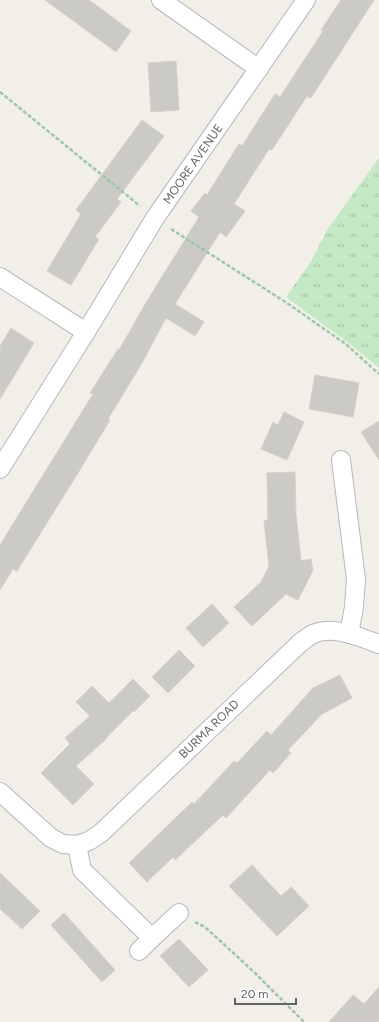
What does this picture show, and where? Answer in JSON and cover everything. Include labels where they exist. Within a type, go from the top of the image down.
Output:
[{"type":"street","points":[[161,0],[259,69]]},
{"type":"street","name":"MOORE AVENUE","points":[[0,468],[86,332],[155,218],[306,0]]},
{"type":"street","points":[[0,277],[86,332]]},
{"type":"street","points":[[341,460],[356,580],[354,607],[349,634]]},
{"type":"street","name":"BURMA ROAD","points":[[77,845],[89,841],[101,833],[300,642],[313,634],[328,630],[349,634],[379,644]]},
{"type":"street","points":[[0,792],[50,838],[63,844],[77,845],[82,870],[152,938]]},
{"type":"street","points":[[139,951],[179,913]]},
{"type":"path","points":[[0,92],[155,218],[287,303],[347,345],[379,374]]},
{"type":"path","points":[[179,913],[204,927],[254,972],[304,1022]]},
{"type":"green space","points":[[379,158],[379,368],[351,345],[286,297],[312,260],[327,230]]},
{"type":"building","points":[[45,0],[89,0],[131,31],[116,52]]},
{"type":"building","points":[[341,0],[374,0],[311,98],[307,96],[272,150],[269,149],[234,204],[245,211],[226,237],[220,232],[175,304],[204,322],[195,336],[166,318],[142,363],[108,419],[110,420],[78,473],[17,571],[13,569],[0,590],[0,545],[93,394],[90,393],[118,349],[119,350],[147,301],[199,217],[191,211],[205,193],[207,195],[239,144],[242,146],[275,94],[280,97],[323,31],[321,30]]},
{"type":"building","points":[[176,61],[179,110],[151,112],[148,63]]},
{"type":"building","points":[[142,120],[164,136],[117,199],[121,202],[95,237],[99,239],[71,285],[47,271],[81,214],[76,210]]},
{"type":"building","points":[[11,328],[34,343],[0,399],[0,346]]},
{"type":"building","points":[[315,375],[359,383],[353,417],[309,409]]},
{"type":"building","points":[[284,412],[304,422],[287,460],[261,449],[273,422],[278,425]]},
{"type":"building","points":[[379,421],[379,460],[361,432]]},
{"type":"building","points":[[295,472],[296,514],[301,561],[311,559],[313,570],[298,600],[286,594],[252,626],[234,607],[261,582],[269,566],[264,521],[268,520],[267,473]]},
{"type":"building","points":[[212,604],[229,623],[203,647],[186,628]]},
{"type":"building","points":[[179,650],[195,666],[168,693],[152,677]]},
{"type":"building","points":[[340,675],[352,698],[322,714],[288,750],[291,753],[273,773],[270,770],[226,818],[223,815],[175,860],[173,857],[147,882],[129,863],[192,802],[194,804],[234,761],[237,763],[267,731],[271,735],[313,688]]},
{"type":"building","points":[[133,679],[150,696],[76,766],[94,784],[73,805],[41,773],[70,744],[65,738],[90,716],[76,702],[92,686],[109,703]]},
{"type":"building","points":[[252,865],[281,896],[291,887],[309,906],[277,936],[229,886]]},
{"type":"building","points":[[0,873],[40,911],[22,929],[0,909]]},
{"type":"building","points":[[64,913],[115,970],[102,982],[51,925]]},
{"type":"building","points":[[179,939],[208,970],[189,987],[160,956]]},
{"type":"building","points":[[379,987],[379,1022],[329,1022],[353,995],[364,1004]]}]
